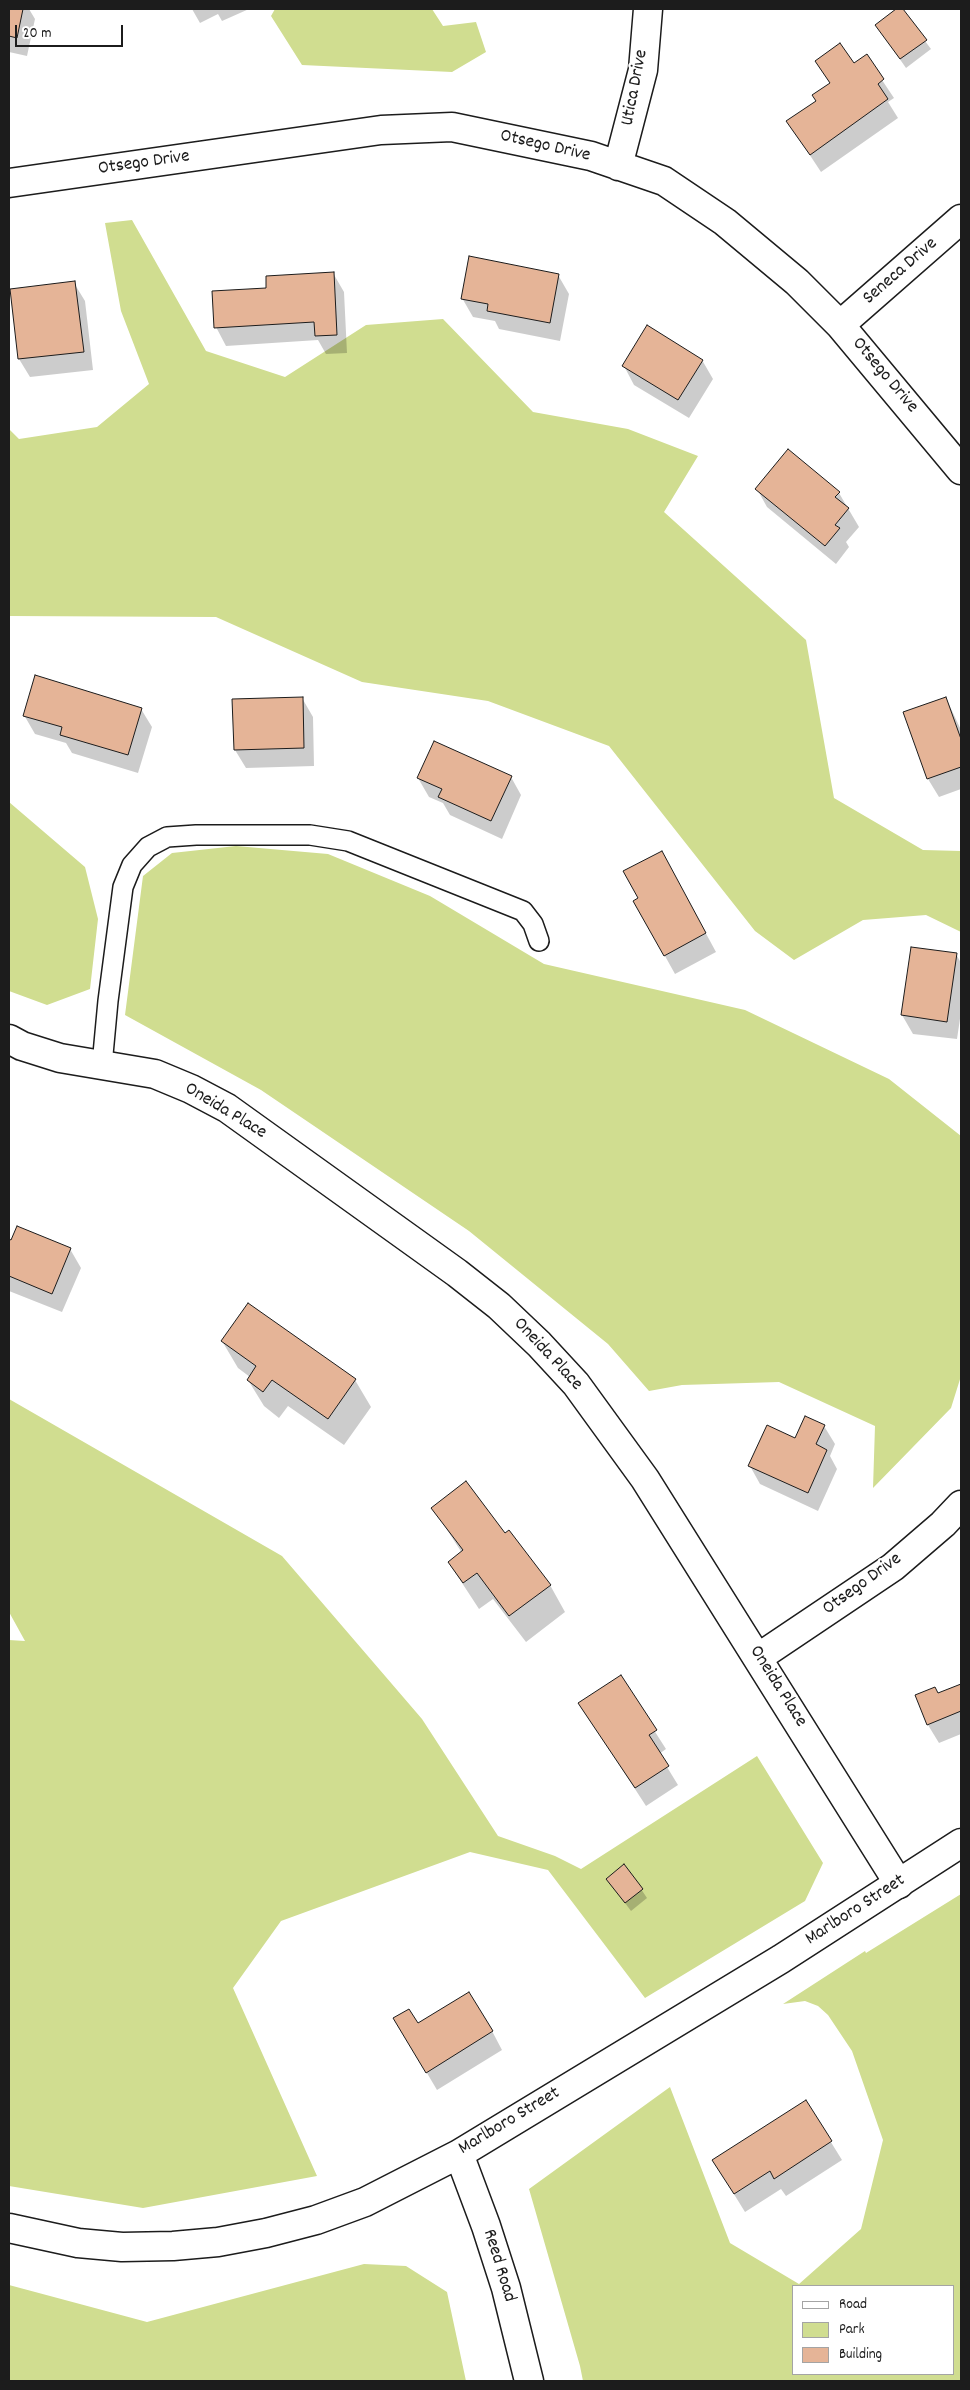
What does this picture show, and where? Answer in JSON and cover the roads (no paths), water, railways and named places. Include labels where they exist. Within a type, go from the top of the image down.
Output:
[{"type":"street","name":"Utica Drive","points":[[618,166],[643,70],[648,9]]},
{"type":"street","name":"Otsego Drive","points":[[9,183],[381,130],[452,127],[591,156],[664,181],[725,222],[797,282],[840,325],[961,470]]},
{"type":"street","name":"Seneca Drive","points":[[840,325],[961,219]]},
{"type":"street","name":"Oneida Place","points":[[9,1039],[22,1046],[60,1058],[155,1074],[191,1088],[227,1108],[457,1273],[498,1306],[539,1344],[576,1384],[645,1479],[759,1657],[899,1884]]},
{"type":"street","name":"Otsego Drive","points":[[759,1657],[893,1566],[943,1524],[961,1505]]},
{"type":"street","name":"Marlboro Street","points":[[9,2228],[78,2243],[122,2247],[218,2242],[308,2222],[357,2205],[459,2154],[781,1959],[961,1844]]},
{"type":"street","name":"Reed Road","points":[[459,2154],[486,2226],[506,2288],[529,2381]]},
{"type":"lane","points":[[102,1065],[108,1001],[123,887],[132,865],[148,847],[167,837],[310,835],[348,841],[523,911],[533,924],[539,941]]}]
